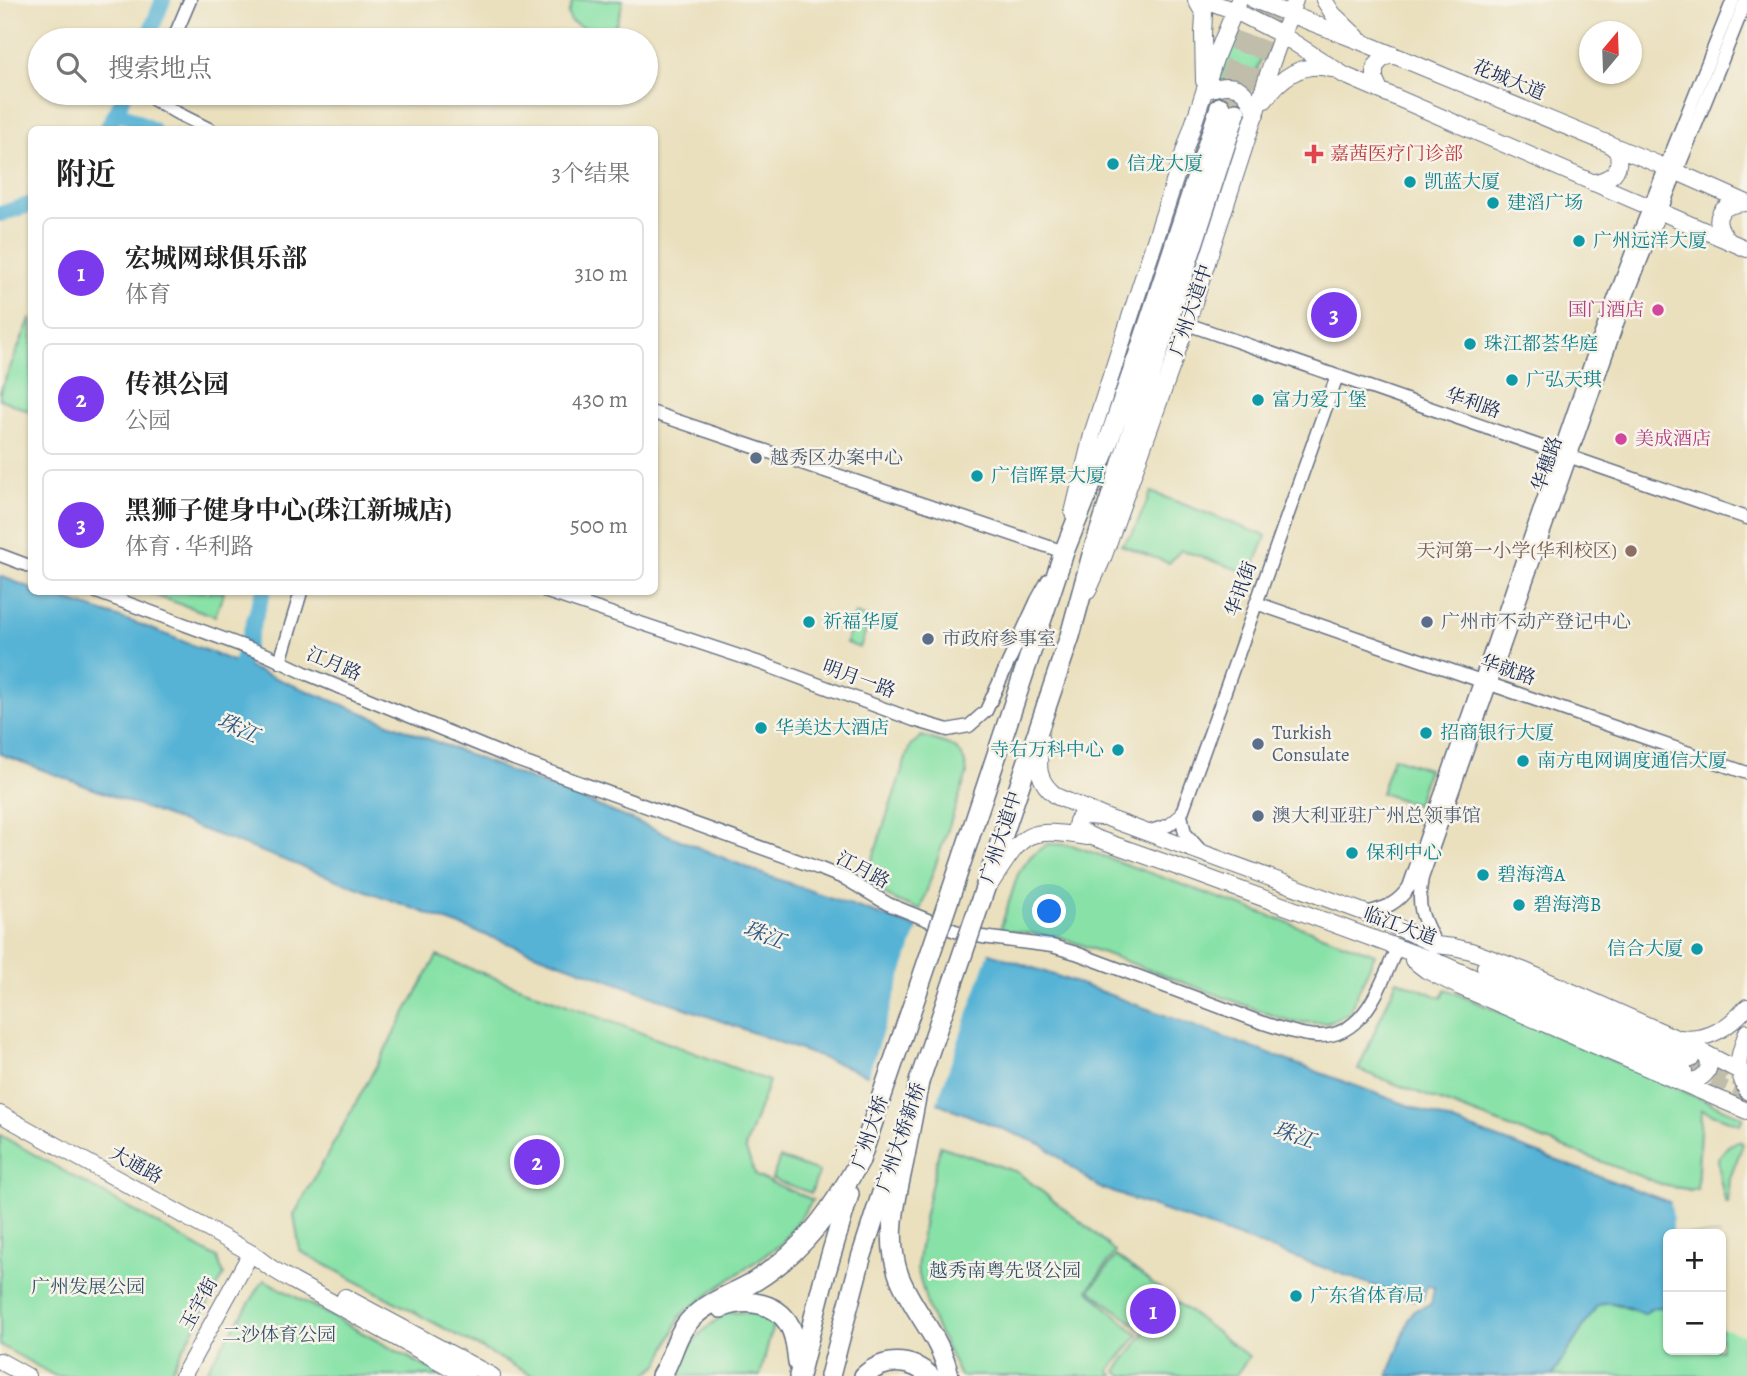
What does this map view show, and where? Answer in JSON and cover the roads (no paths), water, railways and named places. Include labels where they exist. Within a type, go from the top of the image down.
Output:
[{"type":"highway","name":"广州大道中","points":[[952,890],[1064,552],[1237,111]]},
{"type":"highway","name":"广州大道中","points":[[981,900],[1076,615],[1091,555],[1237,111]]},
{"type":"highway","name":"广州大桥","points":[[799,1375],[823,1282],[860,1160],[952,890]]},
{"type":"highway","name":"广州大桥新桥","points":[[830,1376],[861,1258],[981,900]]},
{"type":"highway","points":[[919,1082],[892,1222],[892,1246],[906,1292],[940,1347],[949,1376]]},
{"type":"highway","points":[[674,1363],[682,1330],[699,1312],[765,1274],[809,1236],[833,1207],[860,1160]]},
{"type":"highway","points":[[661,1376],[667,1366],[674,1363],[695,1325],[724,1306],[737,1303],[763,1304],[777,1311],[790,1327],[796,1344],[799,1375]]},
{"type":"highway","points":[[864,1376],[881,1365],[893,1362],[903,1362],[926,1372]]},
{"type":"main road","points":[[1196,0],[1203,14],[1205,91],[1224,86],[1240,89],[1250,99],[1237,111]]},
{"type":"main road","points":[[1205,0],[1240,4],[1344,75]]},
{"type":"main road","points":[[1254,0],[1282,35]]},
{"type":"main road","name":"花城大道","points":[[1254,0],[1672,169],[1747,203]]},
{"type":"main road","name":"广州大道中","points":[[1076,615],[1103,558],[1187,324],[1237,111],[1272,62],[1295,0]]},
{"type":"main road","points":[[1324,0],[1333,14],[1364,43]]},
{"type":"main road","points":[[1240,4],[1269,44],[1272,62]]},
{"type":"main road","name":"广州大道中","points":[[1064,552],[1093,431],[1216,56],[1240,4]]},
{"type":"main road","points":[[1380,90],[1375,79],[1375,67],[1379,61],[1392,54]]},
{"type":"main road","points":[[1237,111],[1296,71],[1319,66],[1747,249]]},
{"type":"main road","points":[[1593,183],[1606,180],[1615,173],[1619,163],[1618,152],[1608,143]]},
{"type":"main road","points":[[1728,241],[1720,231],[1717,221],[1722,210],[1731,204],[1747,203]]},
{"type":"main road","name":"临江大道","points":[[1045,710],[1038,768],[1044,785],[1058,797],[1110,819],[1366,913],[1687,1064]]},
{"type":"main road","points":[[1095,838],[1076,826],[1080,817],[1110,819]]},
{"type":"main road","name":"临江大道","points":[[981,900],[1010,854],[1030,835],[1044,831],[1095,838],[1396,948],[1426,970],[1460,987],[1687,1064]]},
{"type":"main road","points":[[1436,945],[1471,951],[1525,971],[1676,1038],[1689,1039],[1720,1031],[1747,1007]]},
{"type":"main road","points":[[1747,1032],[1739,1057],[1747,1091]]},
{"type":"main road","points":[[1676,1038],[1687,1064],[1747,1111]]},
{"type":"main road","points":[[1687,1064],[1743,1072]]},
{"type":"main road","name":"大通路","points":[[0,1114],[466,1376]]},
{"type":"main road","name":"大通路","points":[[251,1253],[274,1260],[492,1376]]},
{"type":"main road","name":"玉宇街","points":[[183,1376],[251,1253]]},
{"type":"main road","points":[[0,1361],[27,1376]]},
{"type":"street","points":[[178,28],[190,0]]},
{"type":"street","name":"华穗路","points":[[1672,169],[1733,0]]},
{"type":"street","name":"华穗路","points":[[1366,913],[1394,903],[1409,887],[1485,682],[1564,455],[1604,326],[1746,0]]},
{"type":"street","points":[[166,105],[203,126]]},
{"type":"street","name":"华利路","points":[[1187,324],[1747,518]]},
{"type":"street","name":"华讯街","points":[[1181,815],[1337,376]]},
{"type":"street","points":[[658,414],[1064,552]]},
{"type":"street","name":"明月一路","points":[[556,595],[763,664],[948,730],[969,726],[986,711],[1037,600],[1064,552]]},
{"type":"street","points":[[0,555],[28,566]]},
{"type":"street","name":"江月路","points":[[105,595],[267,655],[513,759],[818,868],[896,908],[955,931],[1052,946],[1076,953],[1263,1023],[1297,1033],[1321,1036],[1334,1034],[1357,1020],[1375,997],[1396,948]]},
{"type":"street","name":"江月路","points":[[280,662],[300,595]]},
{"type":"street","name":"华就路","points":[[1256,603],[1747,773]]},
{"type":"street","name":"华穗路","points":[[1436,945],[1421,912],[1422,878],[1485,682]]},
{"type":"street","points":[[1148,832],[1169,825],[1181,815],[1185,833],[1202,853]]},
{"type":"water","name":"珠江","points":[[0,576],[28,587],[28,595],[51,595],[139,624],[765,875],[1094,989],[1747,1231],[1726,1233],[1726,1229],[1663,1229],[1663,1307],[1655,1307],[1645,1314],[1614,1303],[1596,1307],[1552,1376],[1388,1376],[1409,1319],[1415,1310],[1431,1304],[1434,1287],[1427,1286],[1423,1298],[1414,1300],[1098,1187],[1043,1145],[847,1067],[0,754]]},
{"type":"waterway","points":[[152,28],[163,0]]},
{"type":"waterway","points":[[108,126],[120,105]]},
{"type":"waterway","points":[[117,111],[145,126]]},
{"type":"waterway","points":[[0,214],[28,205]]},
{"type":"waterway","points":[[235,683],[262,595]]},
{"type":"tunnel","points":[[1220,107],[1256,0]]},
{"type":"tunnel","points":[[1236,112],[1275,0]]},
{"type":"tunnel","points":[[1691,1059],[1747,1083]]},
{"type":"tunnel","points":[[1689,1073],[1747,1098]]},
{"type":"place","name":"嘉茜医疗门诊部","points":[[1314,154]]},
{"type":"place","name":"信龙大厦","points":[[1113,164]]},
{"type":"place","name":"凯蓝大厦","points":[[1410,182]]},
{"type":"place","name":"建滔广场","points":[[1493,203]]},
{"type":"place","name":"广州远洋大厦","points":[[1579,241]]},
{"type":"place","name":"国门酒店","points":[[1658,310]]},
{"type":"place","name":"黑狮子健身中心(珠江新城店)","points":[[1334,315]]},
{"type":"place","name":"珠江都荟华庭","points":[[1470,344]]},
{"type":"place","name":"广弘天琪","points":[[1512,380]]},
{"type":"place","name":"富力爱丁堡","points":[[1258,400]]},
{"type":"place","name":"美成酒店","points":[[1621,439]]},
{"type":"place","name":"越秀区办案中心","points":[[756,458]]},
{"type":"place","name":"广信晖景大厦","points":[[977,476]]},
{"type":"place","name":"天河第一小学(华利校区)","points":[[1631,551]]},
{"type":"place","name":"祈福华厦","points":[[809,622]]},
{"type":"place","name":"广州市不动产登记中心","points":[[1427,622]]},
{"type":"place","name":"市政府参事室","points":[[928,639]]},
{"type":"place","name":"华美达大酒店","points":[[761,728]]},
{"type":"place","name":"招商银行大厦","points":[[1426,733]]},
{"type":"place","name":"Turkish Consulate","points":[[1258,744]]},
{"type":"place","name":"寺右万科中心","points":[[1118,750]]},
{"type":"place","name":"南方电网调度通信大厦","points":[[1523,761]]},
{"type":"place","name":"澳大利亚驻广州总领事馆","points":[[1258,816]]},
{"type":"place","name":"保利中心","points":[[1352,853]]},
{"type":"place","name":"碧海湾A","points":[[1483,875]]},
{"type":"place","name":"碧海湾B","points":[[1519,905]]},
{"type":"place","name":"信合大厦","points":[[1697,949]]},
{"type":"place","name":"传祺公园","points":[[537,1162]]},
{"type":"place","name":"广东省体育局","points":[[1296,1296]]},
{"type":"place","name":"宏城网球俱乐部","points":[[1153,1311]]},
{"type":"park label","name":"越秀南粤先贤公园","points":[[1005,1271]]},
{"type":"park label","name":"广州发展公园","points":[[88,1287]]},
{"type":"park label","name":"二沙体育公园","points":[[279,1335]]}]
